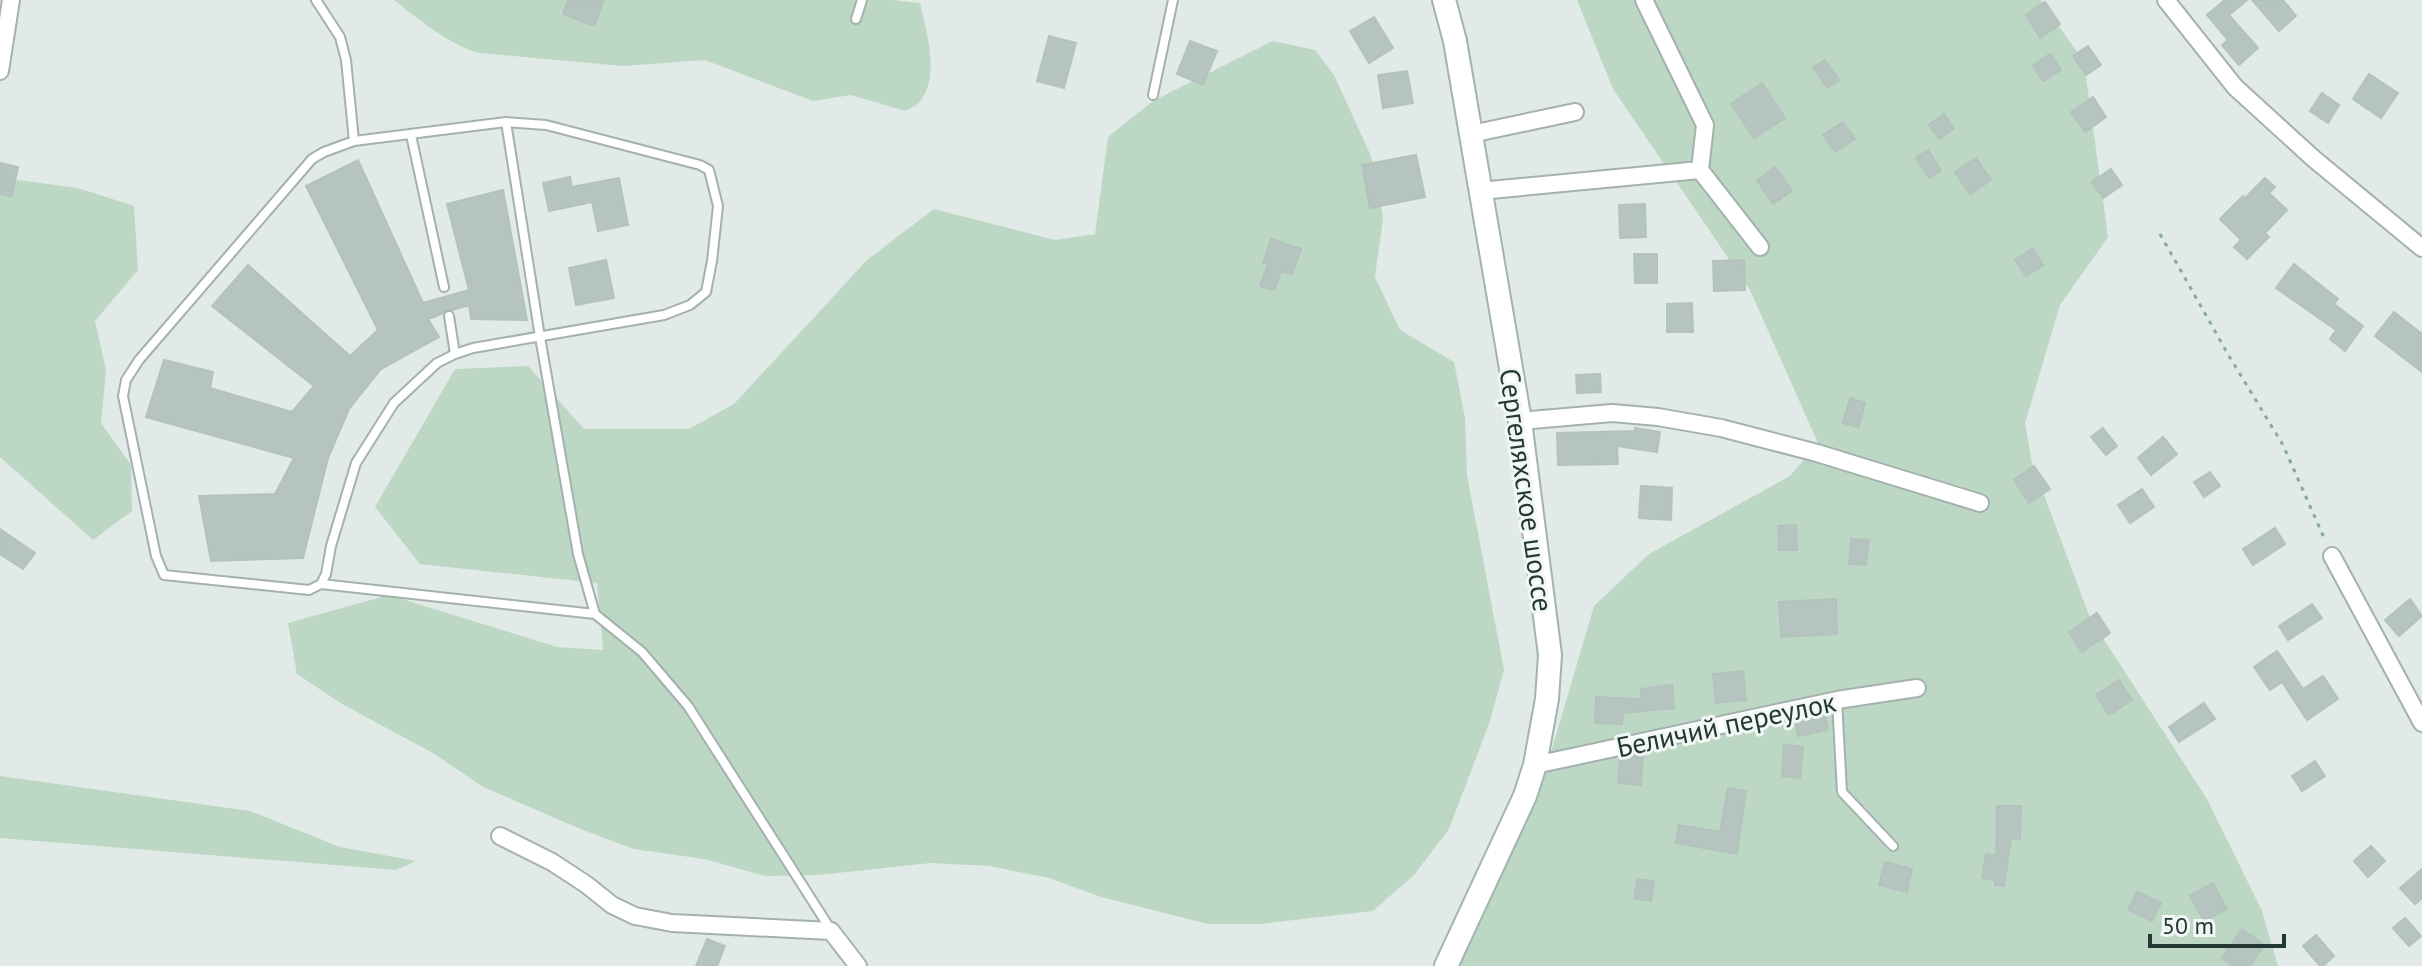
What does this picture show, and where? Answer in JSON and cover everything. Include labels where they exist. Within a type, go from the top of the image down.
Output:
[{"type":"main road","name":"Сергеляхское шоссе","points":[[1444,0],[1455,41],[1520,421],[1550,655],[1547,699],[1535,765],[1525,796],[1446,966]]},
{"type":"street","points":[[0,71],[11,0]]},
{"type":"street","points":[[1644,0],[1705,125],[1700,170],[1760,247]]},
{"type":"street","points":[[2166,0],[2235,87],[2314,159],[2422,248]]},
{"type":"street","points":[[1471,134],[1575,112]]},
{"type":"street","points":[[1480,191],[1700,170]]},
{"type":"street","points":[[1520,421],[1612,413],[1721,428],[1817,453],[1980,503]]},
{"type":"street","points":[[2332,556],[2422,723]]},
{"type":"street","name":"Беличий переулок","points":[[1535,765],[1837,700],[1917,688]]},
{"type":"street","points":[[500,836],[552,862],[612,905],[635,916],[672,923],[831,931],[858,966]]},
{"type":"lane","points":[[316,0],[340,37],[346,60],[354,141]]},
{"type":"lane","points":[[856,19],[862,0]]},
{"type":"lane","points":[[1153,95],[1173,0]]},
{"type":"lane","points":[[321,584],[356,463],[394,403],[437,363],[455,354],[664,315],[690,305],[706,292],[718,206],[709,170],[700,165],[546,125],[506,122],[354,141],[324,152],[312,159],[139,360],[126,380],[123,396],[156,556],[164,575],[309,590],[321,584],[595,614],[642,652],[688,706],[831,931]]},
{"type":"lane","points":[[506,122],[578,554],[595,614]]},
{"type":"lane","points":[[411,135],[444,287]]},
{"type":"lane","points":[[449,316],[455,354]]},
{"type":"lane","points":[[1837,700],[1842,792],[1893,846]]},
{"type":"path","points":[[2160,234],[2283,445],[2332,556]]},
{"type":"green space","points":[[394,0],[893,0],[920,3],[930,53],[930,79],[920,102],[905,111],[851,95],[813,101],[705,60],[623,66],[479,53],[445,37]]},
{"type":"green space","points":[[1577,0],[2041,0],[2084,62],[2108,237],[2060,305],[2025,423],[2032,463],[2090,618],[2207,799],[2262,911],[2278,966],[1454,966],[1537,800],[1594,606],[1649,554],[1790,476],[1818,443],[1750,290],[1613,89]]},
{"type":"green space","points":[[1273,41],[1315,50],[1334,75],[1371,156],[1383,218],[1375,277],[1400,330],[1454,362],[1465,418],[1467,475],[1504,670],[1490,721],[1449,829],[1414,875],[1373,911],[1260,924],[1208,924],[1101,897],[1049,878],[989,866],[931,863],[818,875],[765,876],[704,859],[634,849],[483,787],[433,753],[342,704],[297,674],[288,623],[389,595],[557,647],[603,650],[597,583],[420,564],[375,507],[455,369],[528,366],[584,429],[689,429],[734,404],[867,260],[934,209],[1055,240],[1095,234],[1108,137],[1153,101]]},
{"type":"green space","points":[[18,180],[78,188],[134,206],[138,270],[95,321],[106,370],[101,423],[131,465],[132,511],[93,540],[0,457],[0,187]]},
{"type":"green space","points":[[0,776],[250,811],[340,847],[416,861],[396,870],[0,838]]},
{"type":"building","points":[[568,0],[604,0],[594,26],[563,14]]},
{"type":"building","points":[[2225,0],[2247,0],[2229,15],[2258,48],[2239,65],[2222,45],[2228,40],[2207,15]]},
{"type":"building","points":[[2252,0],[2283,0],[2296,16],[2279,31]]},
{"type":"building","points":[[2045,2],[2060,24],[2040,38],[2026,15]]},
{"type":"building","points":[[1374,17],[1393,48],[1369,63],[1350,31]]},
{"type":"building","points":[[1049,36],[1076,43],[1064,88],[1037,81]]},
{"type":"building","points":[[1190,41],[1217,51],[1203,85],[1177,74]]},
{"type":"building","points":[[2088,46],[2101,65],[2086,75],[2073,56]]},
{"type":"building","points":[[2050,54],[2061,70],[2043,81],[2033,66]]},
{"type":"building","points":[[1825,60],[1839,80],[1827,88],[1813,67]]},
{"type":"building","points":[[1407,71],[1413,103],[1383,108],[1378,75]]},
{"type":"building","points":[[2369,74],[2398,93],[2381,118],[2353,99]]},
{"type":"building","points":[[1762,83],[1785,118],[1754,138],[1731,104]]},
{"type":"building","points":[[2322,93],[2339,105],[2328,123],[2310,111]]},
{"type":"building","points":[[2093,97],[2106,117],[2085,132],[2071,112]]},
{"type":"building","points":[[1944,114],[1954,129],[1939,139],[1929,125]]},
{"type":"building","points":[[1843,122],[1855,139],[1835,152],[1823,135]]},
{"type":"building","points":[[1928,150],[1941,170],[1929,178],[1916,158]]},
{"type":"building","points":[[1416,155],[1425,197],[1370,208],[1362,165]]},
{"type":"building","points":[[1976,158],[1991,180],[1970,194],[1955,172]]},
{"type":"building","points":[[358,160],[423,303],[469,290],[447,204],[503,190],[527,320],[471,319],[469,305],[447,309],[428,319],[439,337],[381,369],[349,409],[328,458],[303,558],[211,561],[199,496],[275,494],[294,458],[146,417],[164,360],[213,372],[210,388],[292,412],[314,386],[212,306],[248,265],[350,356],[378,330],[306,186]]},
{"type":"building","points":[[0,163],[18,167],[12,196],[0,194]]},
{"type":"building","points":[[1775,167],[1792,191],[1773,204],[1757,180]]},
{"type":"building","points":[[2111,169],[2122,185],[2103,198],[2092,182]]},
{"type":"building","points":[[570,177],[572,187],[619,178],[628,225],[598,231],[592,202],[549,211],[543,183]]},
{"type":"building","points":[[2265,178],[2275,187],[2269,193],[2287,210],[2265,233],[2269,237],[2247,259],[2234,247],[2241,240],[2220,219]]},
{"type":"building","points":[[1645,204],[1646,237],[1620,238],[1619,205]]},
{"type":"building","points":[[1271,239],[1301,249],[1292,275],[1281,271],[1274,290],[1260,286],[1268,264],[1263,263]]},
{"type":"building","points":[[2032,248],[2043,265],[2026,276],[2015,260]]},
{"type":"building","points":[[1634,254],[1657,254],[1657,283],[1635,283]]},
{"type":"building","points":[[606,260],[614,298],[576,305],[569,268]]},
{"type":"building","points":[[1744,260],[1745,290],[1714,291],[1713,261]]},
{"type":"building","points":[[2294,264],[2338,299],[2334,304],[2363,326],[2345,351],[2330,339],[2336,330],[2276,288]]},
{"type":"building","points":[[1692,303],[1693,332],[1667,332],[1667,304]]},
{"type":"building","points":[[2394,312],[2422,334],[2422,372],[2375,336]]},
{"type":"building","points":[[1600,374],[1601,392],[1577,393],[1576,375]]},
{"type":"building","points":[[1850,398],[1865,403],[1859,427],[1843,423]]},
{"type":"building","points":[[1635,428],[1660,432],[1657,452],[1617,446],[1618,464],[1558,465],[1557,433],[1635,431]]},
{"type":"building","points":[[2103,428],[2117,446],[2106,455],[2091,437]]},
{"type":"building","points":[[2163,437],[2177,454],[2151,475],[2138,458]]},
{"type":"building","points":[[2034,466],[2050,489],[2029,503],[2014,480]]},
{"type":"building","points":[[2210,472],[2220,486],[2204,497],[2194,482]]},
{"type":"building","points":[[1641,486],[1672,488],[1671,520],[1639,518]]},
{"type":"building","points":[[2142,489],[2154,507],[2130,523],[2118,505]]},
{"type":"building","points":[[1796,525],[1797,550],[1779,550],[1778,526]]},
{"type":"building","points":[[2275,528],[2285,544],[2253,565],[2243,549]]},
{"type":"building","points":[[0,529],[35,553],[23,569],[0,554]]},
{"type":"building","points":[[1851,539],[1869,540],[1866,565],[1849,564]]},
{"type":"building","points":[[1836,599],[1837,634],[1781,637],[1779,602]]},
{"type":"building","points":[[2410,599],[2422,616],[2399,636],[2385,620]]},
{"type":"building","points":[[2312,604],[2322,618],[2288,640],[2279,626]]},
{"type":"building","points":[[2097,613],[2110,633],[2082,652],[2069,632]]},
{"type":"building","points":[[2277,651],[2303,689],[2323,676],[2338,699],[2307,720],[2282,682],[2270,690],[2254,667]]},
{"type":"building","points":[[1743,671],[1746,700],[1716,703],[1713,674]]},
{"type":"building","points":[[2119,680],[2132,700],[2109,715],[2096,695]]},
{"type":"building","points":[[1672,685],[1674,708],[1623,713],[1622,724],[1595,723],[1596,697],[1642,699],[1641,689]]},
{"type":"building","points":[[2204,703],[2215,719],[2179,742],[2169,727]]},
{"type":"building","points":[[1825,714],[1828,730],[1798,736],[1795,720]]},
{"type":"building","points":[[1784,745],[1803,747],[1800,778],[1782,776]]},
{"type":"building","points":[[1643,753],[1641,785],[1618,783],[1620,758]]},
{"type":"building","points":[[2315,761],[2325,776],[2302,791],[2292,776]]},
{"type":"building","points":[[1728,788],[1746,791],[1737,854],[1676,843],[1679,825],[1720,832]]},
{"type":"building","points":[[1997,806],[2021,806],[2020,839],[2011,838],[2004,886],[1995,885],[1995,880],[1982,878],[1986,854],[1996,856]]},
{"type":"building","points":[[2371,846],[2385,861],[2368,877],[2354,861]]},
{"type":"building","points":[[1885,862],[1912,869],[1907,892],[1879,885]]},
{"type":"building","points":[[2422,869],[2422,898],[2415,904],[2400,888]]},
{"type":"building","points":[[1637,879],[1654,881],[1651,901],[1634,899]]},
{"type":"building","points":[[2213,883],[2227,909],[2204,921],[2190,896]]},
{"type":"building","points":[[2137,892],[2161,903],[2152,921],[2128,910]]},
{"type":"building","points":[[2405,918],[2421,936],[2409,946],[2393,928]]},
{"type":"building","points":[[2242,929],[2264,945],[2250,966],[2234,966],[2222,958]]},
{"type":"building","points":[[2316,935],[2334,956],[2323,966],[2303,946]]},
{"type":"building","points":[[707,939],[725,946],[717,966],[696,966]]}]
